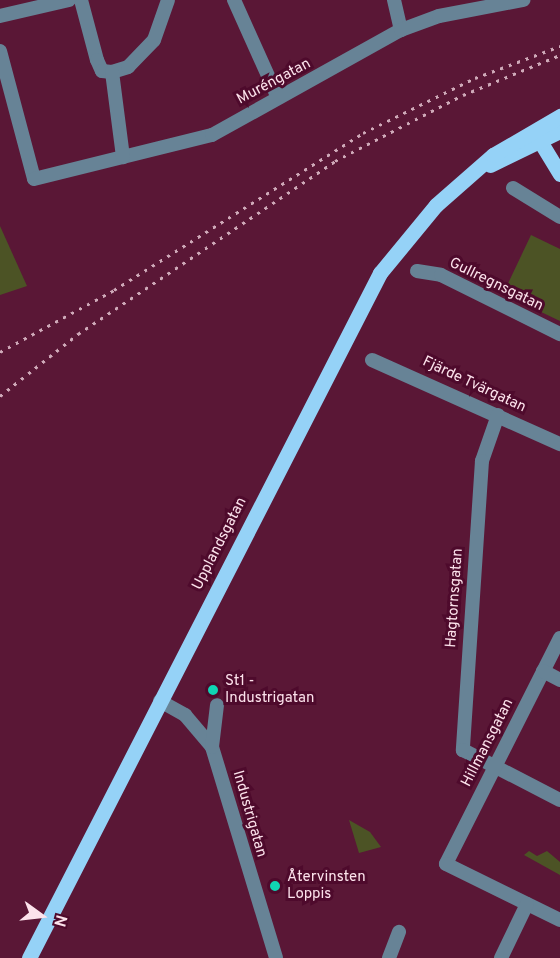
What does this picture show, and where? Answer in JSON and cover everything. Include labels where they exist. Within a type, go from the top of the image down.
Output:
[{"type":"main road","points":[[535,135],[560,116]]},
{"type":"main road","points":[[535,135],[560,131]]},
{"type":"main road","points":[[535,135],[560,174]]},
{"type":"main road","name":"Upplandsgatan","points":[[29,958],[380,273],[436,205],[476,171],[535,135]]},
{"type":"street","points":[[0,16],[69,0]]},
{"type":"street","points":[[81,0],[97,60],[102,71],[112,72],[128,67],[154,40],[168,0]]},
{"type":"street","points":[[234,0],[278,98]]},
{"type":"street","points":[[393,0],[401,30]]},
{"type":"street","name":"Muréngatan","points":[[0,51],[34,179],[212,135],[401,30],[439,16],[523,0]]},
{"type":"street","points":[[112,72],[123,157]]},
{"type":"street","points":[[513,188],[560,217]]},
{"type":"street","name":"Gullregnsgatan","points":[[417,271],[441,275],[560,334]]},
{"type":"street","name":"Fjärde Tvärgatan","points":[[372,360],[560,444]]},
{"type":"street","name":"Hagtornsgatan","points":[[495,766],[463,750],[461,736],[483,461],[498,416]]},
{"type":"street","name":"Hillmansgatan","points":[[527,904],[446,864],[560,638]]},
{"type":"street","points":[[543,671],[560,680]]},
{"type":"street","name":"Industrigatan","points":[[160,701],[185,715],[212,747],[276,958]]},
{"type":"street","name":"Industrigatan","points":[[212,747],[217,705]]},
{"type":"street","points":[[495,766],[560,800]]},
{"type":"street","points":[[501,958],[527,904],[560,920]]},
{"type":"street","points":[[390,958],[399,932]]},
{"type":"green space","points":[[0,226],[27,286],[0,295]]},
{"type":"green space","points":[[531,235],[560,249],[560,321],[503,294]]},
{"type":"green space","points":[[349,820],[370,832],[381,847],[359,853]]},
{"type":"green space","points":[[529,851],[537,856],[547,851],[560,862],[560,875],[524,855]]},
{"type":"railway","points":[[0,352],[114,290],[363,133],[475,78],[560,46]]},
{"type":"railway","points":[[0,396],[78,334],[335,161],[463,95],[560,55]]},
{"type":"place","name":"St1 - Industrigatan","points":[[213,690]]},
{"type":"place","name":"Återvinsten Loppis","points":[[275,886]]}]
